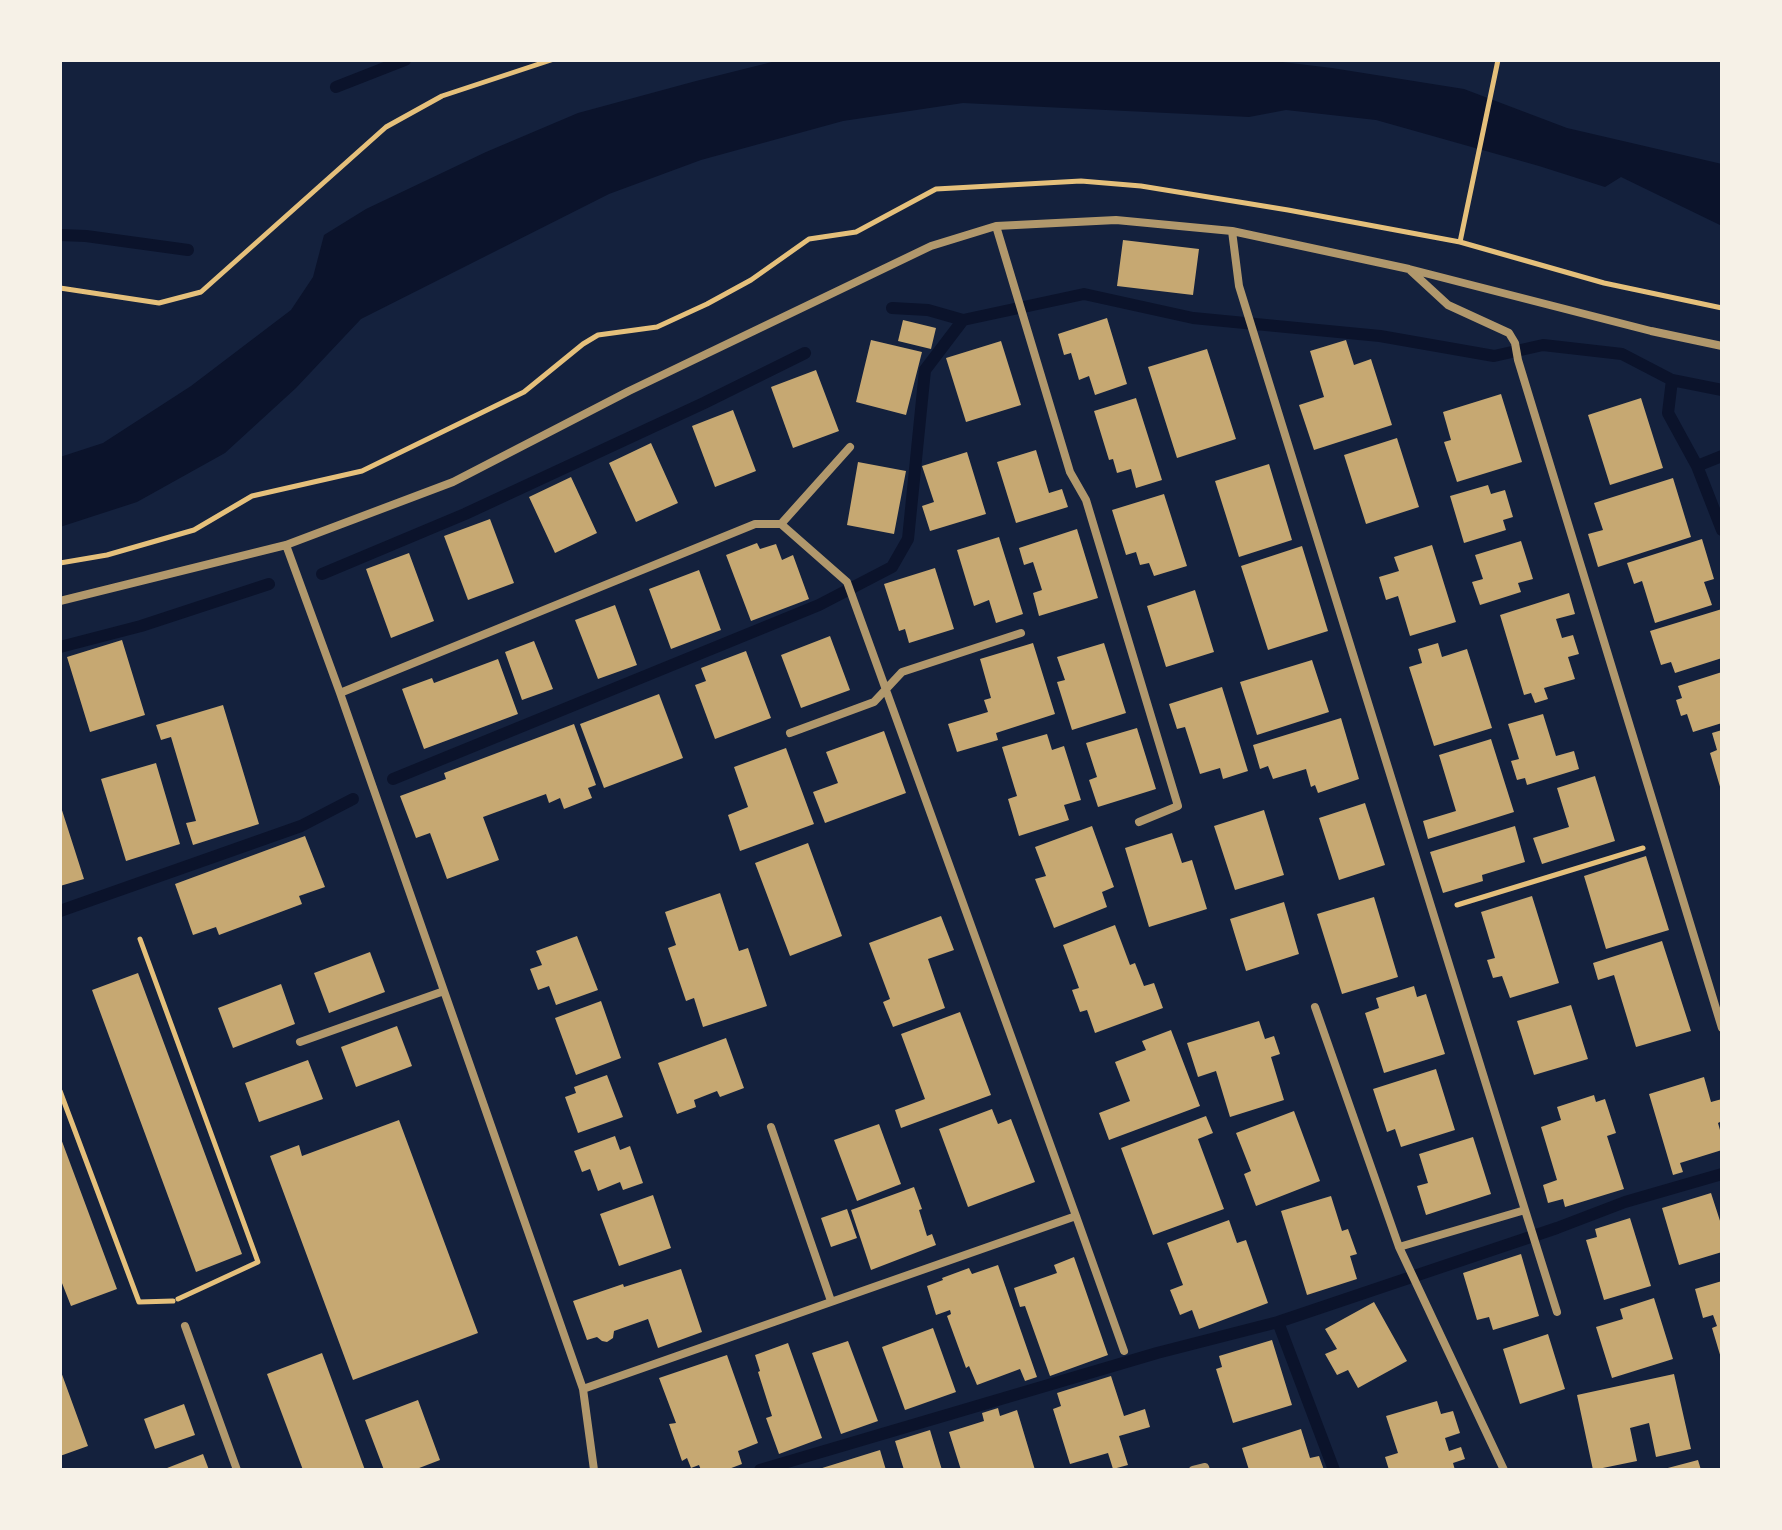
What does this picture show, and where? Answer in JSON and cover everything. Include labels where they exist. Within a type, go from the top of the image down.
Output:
[{"type":"street","points":[[60,601],[286,545],[453,482],[629,391],[931,246],[996,226],[1116,220],[1232,231],[1409,269],[1722,346]]},
{"type":"street","points":[[996,226],[1070,472],[1086,500],[1178,806],[1139,822]]},
{"type":"street","points":[[1232,231],[1239,286],[1246,310],[1557,1312]]},
{"type":"street","points":[[1409,269],[1448,305],[1509,333],[1515,343],[1722,1028]]},
{"type":"street","points":[[781,524],[850,447]]},
{"type":"street","points":[[340,693],[755,524],[781,524],[847,582],[1124,1351]]},
{"type":"street","points":[[286,545],[583,1389],[594,1470]]},
{"type":"street","points":[[790,733],[874,702],[902,672],[1021,633]]},
{"type":"street","points":[[300,1042],[444,991]]},
{"type":"street","points":[[1315,1007],[1399,1247],[1504,1470]]},
{"type":"street","points":[[771,1127],[831,1301]]},
{"type":"street","points":[[1399,1247],[1525,1210]]},
{"type":"street","points":[[583,1389],[1076,1216]]},
{"type":"street","points":[[185,1326],[237,1470]]},
{"type":"street","points":[[1193,1470],[1205,1467],[1206,1470]]},
{"type":"path","points":[[60,288],[159,303],[201,292],[386,127],[442,96],[551,60]]},
{"type":"path","points":[[1460,242],[1498,60]]},
{"type":"path","points":[[60,563],[107,555],[194,530],[252,496],[362,471],[524,392],[598,335],[657,327],[751,280],[809,239],[856,232],[936,189],[1081,181],[1141,186],[1460,242],[1604,283],[1722,308]]},
{"type":"path","points":[[1433,913],[1665,842]]},
{"type":"path","points":[[60,1091],[139,1302],[173,1301],[258,1262],[140,939]]},
{"type":"path","points":[[173,1301],[185,1326]]},
{"type":"water","points":[[780,60],[1266,60],[1464,89],[1567,128],[1722,164],[1722,226],[1621,177],[1605,187],[1376,120],[1286,110],[1249,117],[963,103],[843,121],[701,160],[609,194],[361,319],[296,388],[225,453],[137,502],[60,527],[60,457],[103,443],[191,386],[291,310],[313,277],[324,235],[366,209],[486,152],[578,113]]},
{"type":"building","points":[[1123,240],[1199,249],[1193,295],[1117,286]]},
{"type":"building","points":[[1107,318],[1127,384],[1095,395],[1089,376],[1079,380],[1071,353],[1064,355],[1058,334]]},
{"type":"building","points":[[903,320],[936,328],[931,349],[898,341]]},
{"type":"building","points":[[871,340],[922,352],[906,415],[856,402]]},
{"type":"building","points":[[1346,340],[1354,365],[1371,359],[1392,425],[1314,450],[1299,405],[1324,397],[1310,351]]},
{"type":"building","points":[[1001,341],[1021,405],[966,422],[946,358]]},
{"type":"building","points":[[1207,349],[1236,439],[1177,458],[1148,367]]},
{"type":"building","points":[[816,370],[839,431],[793,448],[771,387]]},
{"type":"building","points":[[1501,394],[1522,462],[1457,482],[1444,442],[1451,440],[1443,412]]},
{"type":"building","points":[[1136,398],[1162,480],[1136,488],[1131,469],[1117,473],[1113,459],[1109,460],[1094,411]]},
{"type":"building","points":[[1641,398],[1663,468],[1610,485],[1588,415]]},
{"type":"building","points":[[733,410],[756,471],[715,487],[692,426]]},
{"type":"building","points":[[1397,438],[1419,507],[1366,524],[1344,455]]},
{"type":"building","points":[[651,443],[678,503],[636,522],[609,463]]},
{"type":"building","points":[[1036,450],[1049,493],[1062,489],[1068,507],[1016,523],[997,462]]},
{"type":"building","points":[[967,452],[986,514],[930,531],[922,506],[934,502],[922,466]]},
{"type":"building","points":[[858,462],[906,471],[894,534],[847,525]]},
{"type":"building","points":[[1269,464],[1292,540],[1239,557],[1215,481]]},
{"type":"building","points":[[571,477],[597,533],[555,553],[529,497]]},
{"type":"building","points":[[1673,478],[1691,537],[1598,567],[1588,534],[1603,530],[1594,503]]},
{"type":"building","points":[[1488,485],[1491,494],[1505,490],[1513,517],[1503,520],[1506,530],[1464,543],[1450,496]]},
{"type":"building","points":[[1164,494],[1187,566],[1154,576],[1149,563],[1140,565],[1136,552],[1126,555],[1112,510]]},
{"type":"building","points":[[490,519],[514,583],[468,600],[444,536]]},
{"type":"building","points":[[1077,529],[1098,598],[1039,616],[1033,593],[1042,590],[1033,562],[1024,565],[1019,548]]},
{"type":"building","points":[[999,537],[1023,614],[996,623],[989,600],[974,606],[957,550]]},
{"type":"building","points":[[1702,539],[1714,579],[1704,582],[1712,605],[1655,623],[1642,581],[1634,584],[1627,563]]},
{"type":"building","points":[[1521,541],[1533,579],[1518,583],[1521,592],[1480,605],[1472,582],[1483,579],[1475,555]]},
{"type":"building","points":[[757,543],[760,549],[776,544],[782,560],[793,555],[809,599],[751,621],[726,555]]},
{"type":"building","points":[[1432,545],[1456,622],[1410,636],[1398,596],[1386,600],[1379,577],[1399,571],[1394,557]]},
{"type":"building","points":[[1302,546],[1328,631],[1268,650],[1241,566]]},
{"type":"building","points":[[409,553],[434,621],[391,638],[366,569]]},
{"type":"building","points":[[935,568],[954,629],[909,643],[905,629],[899,631],[884,584]]},
{"type":"building","points":[[699,570],[721,630],[671,649],[649,589]]},
{"type":"building","points":[[1195,590],[1214,652],[1166,667],[1147,606]]},
{"type":"building","points":[[1569,593],[1575,614],[1556,619],[1562,638],[1573,635],[1579,654],[1568,657],[1575,679],[1544,688],[1548,699],[1535,703],[1531,693],[1524,695],[1500,615]]},
{"type":"building","points":[[615,605],[637,665],[598,679],[575,620]]},
{"type":"building","points":[[1722,609],[1722,658],[1675,673],[1671,662],[1661,665],[1650,631]]},
{"type":"building","points":[[830,636],[850,690],[801,708],[781,655]]},
{"type":"building","points":[[122,640],[145,715],[90,732],[67,657]]},
{"type":"building","points":[[534,641],[553,689],[522,700],[505,652]]},
{"type":"building","points":[[1033,643],[1055,714],[996,733],[998,740],[957,752],[948,724],[988,712],[984,700],[991,698],[980,659]]},
{"type":"building","points":[[1104,643],[1126,713],[1072,730],[1057,682],[1065,680],[1057,657]]},
{"type":"building","points":[[1438,643],[1442,657],[1467,649],[1492,728],[1434,746],[1409,667],[1422,663],[1418,649]]},
{"type":"building","points":[[746,651],[771,718],[715,739],[695,685],[706,681],[701,668]]},
{"type":"building","points":[[498,659],[518,714],[424,749],[402,689],[432,678],[434,683]]},
{"type":"building","points":[[1312,660],[1329,712],[1257,735],[1240,682]]},
{"type":"building","points":[[1722,672],[1722,723],[1693,732],[1687,714],[1681,716],[1676,700],[1682,698],[1678,686]]},
{"type":"building","points":[[1222,687],[1248,771],[1223,779],[1220,768],[1200,774],[1185,727],[1177,729],[1169,704]]},
{"type":"building","points":[[659,694],[683,758],[604,788],[580,724]]},
{"type":"building","points":[[223,705],[259,824],[193,845],[186,823],[196,821],[171,737],[161,740],[156,725]]},
{"type":"building","points":[[1543,714],[1556,756],[1574,751],[1579,769],[1527,785],[1525,778],[1517,780],[1511,761],[1519,759],[1508,724]]},
{"type":"building","points":[[1341,718],[1359,779],[1318,793],[1315,785],[1311,787],[1306,769],[1273,779],[1268,766],[1260,769],[1253,745]]},
{"type":"building","points":[[574,724],[596,785],[588,788],[592,798],[564,809],[560,798],[549,803],[546,794],[483,817],[499,860],[447,879],[430,833],[416,838],[400,796],[446,779],[444,773]]},
{"type":"building","points":[[1137,728],[1156,789],[1098,807],[1089,780],[1097,777],[1086,743]]},
{"type":"building","points":[[1722,730],[1721,790],[1710,753],[1717,750],[1712,733]]},
{"type":"building","points":[[884,731],[906,793],[825,823],[813,792],[838,783],[826,752]]},
{"type":"building","points":[[1047,734],[1052,750],[1064,746],[1081,800],[1064,805],[1069,820],[1019,836],[1008,799],[1017,796],[1002,747]]},
{"type":"building","points":[[1491,739],[1514,812],[1428,839],[1423,821],[1456,811],[1439,755]]},
{"type":"building","points":[[786,748],[814,824],[740,851],[728,815],[748,807],[734,767]]},
{"type":"building","points":[[156,763],[180,844],[126,861],[101,779]]},
{"type":"building","points":[[1595,776],[1615,841],[1542,864],[1533,838],[1569,827],[1557,788]]},
{"type":"building","points":[[1365,803],[1385,865],[1339,880],[1319,818]]},
{"type":"building","points":[[60,804],[84,879],[60,886]]},
{"type":"building","points":[[1264,810],[1284,875],[1235,890],[1214,826]]},
{"type":"building","points":[[1092,826],[1114,887],[1102,892],[1107,907],[1054,928],[1035,879],[1046,876],[1035,847]]},
{"type":"building","points":[[1515,826],[1525,862],[1482,875],[1483,881],[1443,893],[1430,852]]},
{"type":"building","points":[[1172,833],[1182,863],[1192,860],[1207,909],[1149,927],[1125,848]]},
{"type":"building","points":[[305,836],[325,887],[299,896],[302,904],[219,935],[216,927],[193,935],[175,884]]},
{"type":"building","points":[[808,843],[842,936],[790,956],[755,863]]},
{"type":"building","points":[[1646,856],[1669,930],[1606,949],[1584,876]]},
{"type":"building","points":[[720,893],[739,951],[748,948],[767,1006],[703,1027],[694,998],[686,1001],[668,948],[676,945],[665,912]]},
{"type":"building","points":[[1532,896],[1559,983],[1510,998],[1502,976],[1493,978],[1487,960],[1495,958],[1481,912]]},
{"type":"building","points":[[1374,897],[1398,977],[1342,994],[1317,914]]},
{"type":"building","points":[[1284,902],[1299,954],[1246,971],[1230,919]]},
{"type":"building","points":[[941,916],[954,950],[928,959],[945,1008],[893,1027],[883,1002],[890,999],[869,943]]},
{"type":"building","points":[[1115,925],[1130,965],[1135,963],[1144,986],[1154,983],[1163,1008],[1095,1033],[1087,1010],[1080,1012],[1072,990],[1079,988],[1063,945]]},
{"type":"building","points":[[577,936],[598,990],[556,1005],[549,986],[538,990],[530,969],[542,965],[536,951]]},
{"type":"building","points":[[1662,941],[1691,1031],[1636,1047],[1614,975],[1598,980],[1593,963]]},
{"type":"building","points":[[370,952],[385,992],[329,1013],[314,973]]},
{"type":"building","points":[[138,973],[242,1254],[196,1272],[92,990]]},
{"type":"building","points":[[281,984],[295,1024],[233,1048],[218,1008]]},
{"type":"building","points":[[1414,986],[1417,997],[1426,994],[1445,1054],[1384,1073],[1365,1013],[1379,1008],[1376,998]]},
{"type":"building","points":[[601,1001],[621,1058],[576,1075],[555,1018]]},
{"type":"building","points":[[1571,1005],[1588,1059],[1534,1075],[1517,1021]]},
{"type":"building","points":[[960,1012],[991,1095],[901,1128],[895,1110],[925,1099],[901,1034]]},
{"type":"building","points":[[1259,1021],[1265,1039],[1274,1036],[1280,1054],[1271,1057],[1284,1100],[1230,1117],[1216,1071],[1198,1077],[1187,1043]]},
{"type":"building","points":[[397,1026],[412,1066],[356,1087],[341,1047]]},
{"type":"building","points":[[1171,1030],[1200,1106],[1109,1140],[1099,1113],[1130,1101],[1115,1062],[1146,1050],[1142,1041]]},
{"type":"building","points":[[726,1038],[744,1088],[720,1097],[717,1091],[694,1100],[696,1107],[677,1114],[658,1063]]},
{"type":"building","points":[[308,1060],[323,1099],[259,1122],[245,1083]]},
{"type":"building","points":[[1436,1069],[1455,1130],[1401,1147],[1395,1129],[1387,1132],[1373,1089]]},
{"type":"building","points":[[607,1075],[623,1117],[578,1133],[565,1097],[576,1093],[574,1087]]},
{"type":"building","points":[[1704,1077],[1711,1102],[1722,1099],[1722,1121],[1718,1123],[1722,1150],[1680,1163],[1683,1172],[1673,1175],[1649,1094]]},
{"type":"building","points":[[1594,1095],[1596,1102],[1605,1099],[1616,1133],[1607,1136],[1624,1189],[1565,1207],[1563,1199],[1548,1203],[1543,1185],[1557,1180],[1541,1127],[1561,1120],[1557,1107]]},
{"type":"building","points":[[992,1109],[998,1124],[1011,1119],[1035,1182],[968,1207],[939,1129]]},
{"type":"building","points":[[1294,1111],[1320,1181],[1256,1206],[1244,1174],[1251,1171],[1236,1133]]},
{"type":"building","points":[[1206,1116],[1213,1133],[1198,1139],[1224,1209],[1153,1235],[1121,1148]]},
{"type":"building","points":[[399,1120],[478,1333],[353,1380],[270,1156],[299,1145],[302,1156]]},
{"type":"building","points":[[879,1124],[901,1184],[857,1201],[834,1140]]},
{"type":"building","points":[[60,1136],[117,1289],[71,1306],[60,1278]]},
{"type":"building","points":[[615,1136],[620,1150],[630,1146],[643,1183],[623,1190],[620,1182],[598,1191],[590,1169],[582,1172],[574,1151]]},
{"type":"building","points":[[1473,1137],[1491,1194],[1426,1215],[1417,1186],[1428,1183],[1419,1154]]},
{"type":"building","points":[[914,1187],[927,1236],[932,1234],[936,1245],[871,1270],[851,1210]]},
{"type":"building","points":[[1711,1193],[1722,1227],[1722,1252],[1679,1265],[1662,1208]]},
{"type":"building","points":[[653,1195],[671,1248],[619,1266],[600,1214]]},
{"type":"building","points":[[1331,1196],[1342,1231],[1348,1229],[1357,1254],[1350,1256],[1357,1279],[1307,1295],[1281,1211]]},
{"type":"building","points":[[847,1209],[857,1238],[831,1247],[821,1218]]},
{"type":"building","points":[[1630,1218],[1651,1286],[1604,1300],[1586,1240],[1597,1237],[1595,1229]]},
{"type":"building","points":[[1229,1220],[1237,1243],[1246,1240],[1268,1303],[1199,1329],[1192,1310],[1180,1315],[1170,1290],[1183,1285],[1167,1243]]},
{"type":"building","points":[[1521,1254],[1539,1316],[1493,1330],[1489,1317],[1477,1320],[1463,1273]]},
{"type":"building","points":[[1074,1257],[1108,1355],[1050,1376],[1025,1306],[1020,1307],[1014,1288],[1057,1273],[1054,1265]]},
{"type":"building","points":[[998,1265],[1037,1377],[1025,1381],[1020,1369],[977,1385],[969,1366],[966,1368],[947,1316],[951,1314],[950,1310],[936,1315],[927,1286],[969,1268],[972,1274]]},
{"type":"building","points":[[681,1269],[702,1332],[658,1348],[648,1319],[614,1331],[613,1338],[607,1342],[597,1337],[587,1340],[573,1301]]},
{"type":"building","points":[[1722,1281],[1721,1358],[1712,1328],[1717,1326],[1713,1315],[1703,1318],[1695,1289]]},
{"type":"building","points":[[1654,1298],[1673,1359],[1612,1378],[1596,1327],[1623,1319],[1620,1309]]},
{"type":"building","points":[[1374,1302],[1407,1361],[1358,1388],[1348,1370],[1337,1375],[1325,1354],[1337,1349],[1325,1329]]},
{"type":"building","points":[[933,1328],[956,1392],[905,1410],[882,1347]]},
{"type":"building","points":[[1548,1334],[1565,1389],[1520,1404],[1503,1349]]},
{"type":"building","points":[[1272,1340],[1292,1405],[1233,1423],[1216,1369],[1222,1367],[1219,1356]]},
{"type":"building","points":[[848,1341],[878,1421],[841,1434],[812,1353]]},
{"type":"building","points":[[788,1343],[822,1438],[779,1454],[766,1418],[772,1416],[755,1355]]},
{"type":"building","points":[[322,1353],[365,1470],[303,1470],[267,1374]]},
{"type":"building","points":[[727,1355],[758,1443],[738,1451],[742,1464],[726,1470],[701,1470],[699,1465],[691,1468],[687,1458],[682,1461],[669,1424],[676,1423],[659,1378]]},
{"type":"building","points":[[60,1369],[88,1446],[60,1456]]},
{"type":"building","points":[[1674,1374],[1691,1449],[1656,1457],[1649,1423],[1630,1428],[1637,1461],[1593,1470],[1577,1395]]},
{"type":"building","points":[[1111,1376],[1124,1416],[1145,1409],[1150,1427],[1119,1436],[1128,1465],[1113,1469],[1108,1453],[1070,1464],[1053,1409],[1061,1406],[1057,1393]]},
{"type":"building","points":[[418,1400],[440,1460],[414,1470],[384,1470],[365,1420]]},
{"type":"building","points":[[1437,1401],[1441,1414],[1453,1411],[1460,1433],[1445,1438],[1449,1451],[1461,1447],[1465,1459],[1453,1463],[1455,1470],[1389,1470],[1385,1457],[1398,1453],[1386,1416]]},
{"type":"building","points":[[184,1404],[195,1435],[155,1449],[144,1419]]},
{"type":"building","points":[[998,1408],[1000,1416],[1017,1410],[1035,1470],[961,1470],[949,1432],[984,1421],[982,1413]]},
{"type":"building","points":[[1301,1429],[1310,1458],[1319,1456],[1324,1470],[1249,1470],[1242,1448]]},
{"type":"building","points":[[930,1430],[942,1470],[904,1470],[895,1441]]},
{"type":"building","points":[[880,1450],[886,1470],[819,1470],[819,1469]]},
{"type":"building","points":[[203,1454],[209,1470],[162,1470]]},
{"type":"building","points":[[1698,1460],[1701,1470],[1664,1470],[1664,1469]]},
{"type":"waterway","points":[[336,87],[405,60]]},
{"type":"waterway","points":[[60,235],[188,250]]},
{"type":"waterway","points":[[892,308],[928,310],[963,320],[1084,294],[1193,318],[1380,336],[1494,356],[1543,345],[1622,354],[1672,380],[1722,390]]},
{"type":"waterway","points":[[393,779],[819,605],[892,567],[908,539],[925,370],[963,320]]},
{"type":"waterway","points":[[322,574],[465,514],[805,353]]},
{"type":"waterway","points":[[1672,380],[1668,413],[1697,466]]},
{"type":"waterway","points":[[1722,456],[1697,466],[1722,530]]},
{"type":"waterway","points":[[60,647],[141,626],[269,584]]},
{"type":"waterway","points":[[60,911],[301,826],[353,799]]},
{"type":"waterway","points":[[760,1470],[1157,1353],[1278,1322],[1625,1202],[1722,1174]]},
{"type":"waterway","points":[[1278,1322],[1334,1470]]}]
